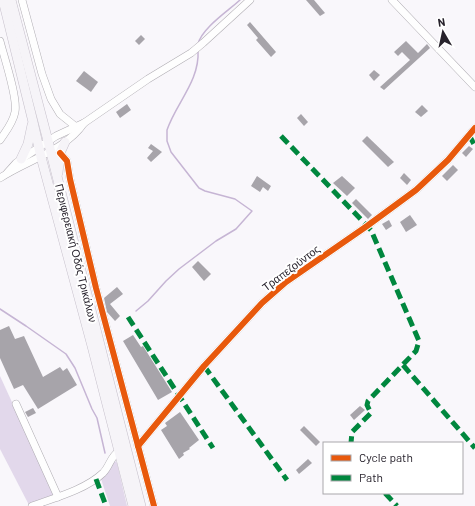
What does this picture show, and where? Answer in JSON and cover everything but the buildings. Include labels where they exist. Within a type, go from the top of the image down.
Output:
[{"type":"main road","name":"Περιφερειακή Οδός Τρικάλων","points":[[3,0],[38,147],[94,353],[133,506]]},
{"type":"main road","name":"Περιφερειακή Οδός Τρικάλων","points":[[11,0],[141,506]]},
{"type":"main road","points":[[21,160],[28,144],[33,122]]},
{"type":"main road","points":[[57,178],[60,153],[64,142]]},
{"type":"street","points":[[22,0],[42,74],[51,99],[60,114],[75,126]]},
{"type":"street","points":[[3,175],[12,166],[38,147],[75,126],[84,123],[148,79],[191,52],[250,0]]},
{"type":"street","points":[[392,0],[475,87]]},
{"type":"street","points":[[0,41],[14,93],[15,112],[8,129],[0,140]]},
{"type":"street","points":[[3,175],[41,157],[79,131],[84,123]]},
{"type":"street","name":"Τραπεζούντος","points":[[138,446],[204,366],[262,303],[286,282],[372,223],[416,190],[448,160],[475,128]]},
{"type":"street","points":[[60,153],[67,161],[94,280],[154,506]]},
{"type":"street","points":[[16,404],[58,497]]},
{"type":"street","points":[[32,506],[58,497],[96,479],[103,473],[114,455],[119,451]]},
{"type":"shaded area","points":[[0,376],[55,496],[29,505],[0,449]]},
{"type":"shaded area","points":[[115,461],[117,463],[127,506],[110,506],[101,479],[112,462]]},
{"type":"waterway","points":[[198,44],[200,38],[210,26],[240,0]]},
{"type":"waterway","points":[[136,311],[148,301],[179,269],[216,241],[236,229],[252,211],[235,199],[199,188],[171,152],[167,141],[167,130],[171,120],[187,92],[195,72],[198,61],[198,50]]},
{"type":"waterway","points":[[0,309],[66,354],[75,368],[97,418],[105,453]]},
{"type":"marked path","points":[[469,135],[475,146]]},
{"type":"marked path","points":[[281,136],[371,230],[419,341],[416,351],[368,401],[367,405],[371,413],[352,432],[351,442]]},
{"type":"marked path","points":[[128,317],[213,448]]},
{"type":"marked path","points":[[403,365],[475,448]]},
{"type":"marked path","points":[[204,366],[287,480]]},
{"type":"marked path","points":[[96,479],[106,506]]},
{"type":"marked path","points":[[386,494],[397,506]]},
{"type":"cycle path","points":[[138,446],[204,366],[262,303],[286,282],[416,190],[448,160],[475,128]]},
{"type":"cycle path","points":[[60,153],[67,161],[96,288],[154,506]]}]
